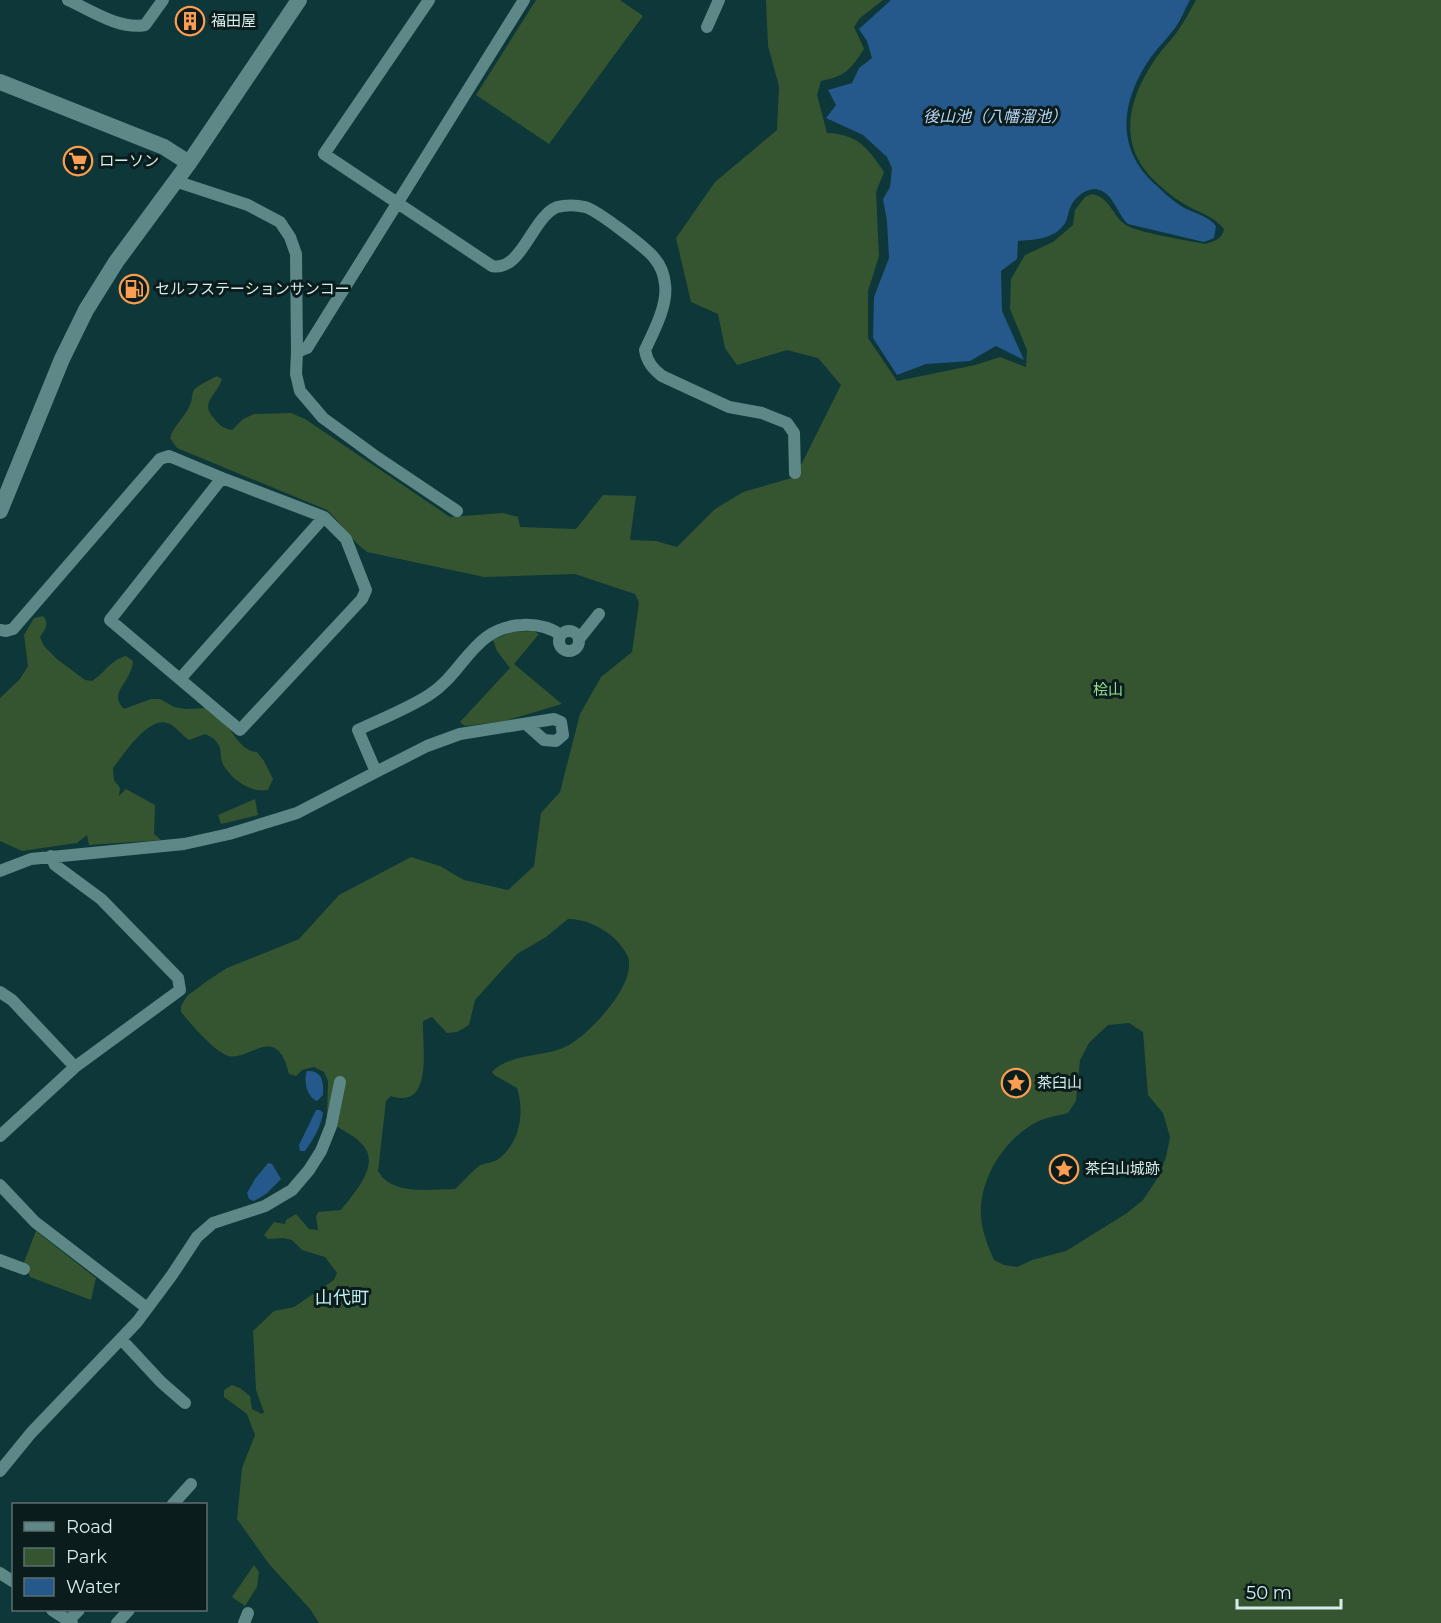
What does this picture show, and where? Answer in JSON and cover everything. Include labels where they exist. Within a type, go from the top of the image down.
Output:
[{"type":"street","points":[[68,0],[122,25],[135,27],[145,25],[163,0]]},
{"type":"street","points":[[0,511],[62,359],[86,310],[116,262],[189,163],[299,0]]},
{"type":"street","points":[[429,0],[324,154],[482,261],[497,267],[506,265],[515,257],[546,216],[557,208],[585,207],[599,215],[648,252],[660,266],[665,284],[665,299],[645,350],[646,358],[654,370],[662,376],[729,407],[769,415],[787,423],[794,433],[795,473]]},
{"type":"street","points":[[297,352],[307,348],[524,0]]},
{"type":"street","points":[[707,27],[719,0]]},
{"type":"street","points":[[0,82],[164,147],[189,163]]},
{"type":"street","points":[[175,181],[248,205],[280,222],[290,237],[296,254],[296,374],[300,391],[313,408],[378,458],[457,511]]},
{"type":"street","points":[[0,630],[6,632],[13,628],[160,459],[169,456],[324,517],[346,539],[366,590],[362,598],[240,730],[110,620],[222,478]]},
{"type":"street","points":[[180,678],[324,517]]},
{"type":"street","points":[[375,772],[358,730],[428,696],[445,683],[483,638],[493,631],[513,625],[545,627],[561,635],[560,644],[567,651],[576,649],[579,639],[599,614]]},
{"type":"street","points":[[0,871],[31,859],[184,844],[230,834],[297,813],[427,746],[460,734],[526,724]]},
{"type":"street","points":[[0,1136],[75,1066],[180,990],[177,978],[101,898],[55,865],[51,856]]},
{"type":"street","points":[[0,992],[18,1007],[75,1066]]},
{"type":"street","points":[[0,1471],[46,1417],[121,1339],[147,1308],[197,1237],[213,1223],[265,1206],[292,1190],[321,1151],[331,1126],[340,1082]]},
{"type":"street","points":[[0,1185],[41,1228],[147,1308]]},
{"type":"street","points":[[0,1260],[24,1269]]},
{"type":"street","points":[[121,1339],[161,1382],[185,1403]]},
{"type":"street","points":[[174,1503],[191,1484]]},
{"type":"street","points":[[54,1611],[70,1622]]},
{"type":"street","points":[[117,1623],[128,1611]]},
{"type":"green space","points":[[536,0],[620,0],[643,16],[549,144],[476,95]]},
{"type":"green space","name":"桧山","points":[[766,0],[883,0],[860,18],[854,27],[864,49],[847,71],[821,81],[817,95],[827,133],[854,139],[867,149],[884,172],[876,192],[879,256],[868,291],[868,338],[897,381],[975,365],[1000,357],[1026,367],[1027,350],[1010,309],[1011,279],[1025,255],[1053,242],[1073,225],[1075,210],[1085,197],[1092,194],[1103,199],[1121,221],[1131,228],[1205,244],[1221,236],[1224,229],[1220,224],[1178,200],[1146,171],[1137,156],[1130,126],[1132,110],[1144,77],[1177,32],[1196,0],[1441,0],[1441,1623],[319,1623],[310,1609],[269,1564],[237,1519],[242,1468],[255,1435],[247,1414],[224,1397],[224,1390],[232,1385],[240,1388],[250,1396],[252,1409],[262,1414],[264,1412],[256,1390],[253,1331],[274,1311],[294,1307],[334,1280],[337,1273],[325,1257],[302,1250],[292,1240],[268,1239],[264,1235],[274,1222],[285,1224],[286,1220],[296,1214],[309,1229],[318,1230],[316,1217],[318,1212],[341,1210],[364,1179],[369,1161],[362,1144],[327,1119],[328,1081],[324,1072],[314,1067],[302,1070],[296,1076],[289,1074],[277,1049],[269,1046],[234,1056],[226,1055],[214,1047],[196,1029],[181,1012],[181,1006],[187,996],[227,968],[299,939],[339,895],[411,857],[440,866],[464,880],[508,890],[534,866],[541,813],[560,792],[580,714],[601,677],[632,652],[639,603],[635,594],[575,574],[484,577],[367,552],[327,510],[177,448],[170,438],[191,403],[194,389],[217,376],[222,379],[208,407],[209,412],[223,427],[232,430],[243,419],[254,414],[291,413],[305,419],[450,517],[503,513],[518,517],[520,527],[576,529],[603,495],[636,496],[630,540],[656,541],[677,547],[715,509],[743,492],[795,477],[841,385],[818,358],[787,350],[737,365],[725,348],[718,314],[691,302],[676,238],[715,182],[777,130],[779,86],[768,46]],"holes":[[[568,919],[593,924],[616,940],[628,957],[629,968],[626,980],[600,1019],[578,1039],[560,1049],[509,1061],[492,1072],[517,1088],[520,1118],[516,1137],[511,1146],[497,1160],[479,1166],[455,1189],[402,1188],[384,1179],[378,1171],[386,1101],[391,1096],[405,1098],[414,1094],[420,1085],[424,1060],[423,1021],[432,1017],[447,1033],[457,1032],[469,1025],[475,1000],[517,954],[546,937]],[[1129,1023],[1143,1032],[1148,1095],[1163,1113],[1170,1137],[1159,1176],[1143,1200],[1127,1213],[1066,1251],[1032,1260],[1017,1267],[1004,1265],[994,1260],[984,1233],[981,1216],[981,1202],[989,1174],[1004,1149],[1025,1129],[1041,1120],[1068,1113],[1076,1101],[1080,1060],[1089,1043],[1108,1025]]]},
{"type":"green space","points":[[43,616],[46,624],[40,637],[44,646],[85,680],[92,681],[120,658],[126,656],[133,661],[129,675],[119,692],[119,703],[124,709],[151,699],[160,699],[174,707],[185,709],[206,708],[225,724],[242,745],[257,752],[264,761],[273,779],[268,790],[250,788],[234,778],[223,764],[219,746],[212,738],[205,734],[189,740],[170,724],[162,722],[146,729],[113,768],[114,780],[120,788],[119,796],[126,789],[155,805],[154,834],[161,840],[89,845],[87,835],[77,843],[22,851],[0,841],[0,698],[20,679],[28,666],[24,635],[34,618]]},
{"type":"green space","points":[[534,631],[539,634],[514,664],[562,704],[505,721],[465,726],[460,722],[510,668],[497,651],[493,640],[511,632]]},
{"type":"green space","points":[[255,799],[258,815],[221,824],[218,815]]},
{"type":"green space","points":[[36,1231],[96,1278],[91,1300],[30,1277],[24,1262]]},
{"type":"green space","points":[[254,1565],[259,1572],[257,1587],[245,1606],[232,1597]]},
{"type":"water","name":"後山池（八幡溜池）","points":[[891,0],[1190,0],[1177,25],[1151,57],[1133,90],[1128,107],[1128,140],[1142,171],[1178,204],[1213,222],[1216,226],[1214,238],[1204,242],[1128,224],[1106,194],[1097,189],[1088,190],[1073,202],[1066,222],[1058,231],[1042,238],[1018,241],[1017,259],[1001,271],[1002,311],[1024,360],[996,346],[970,361],[926,364],[897,375],[873,338],[874,297],[889,258],[883,199],[890,187],[892,168],[887,157],[863,135],[826,118],[836,105],[828,90],[852,83],[859,68],[872,58],[867,41],[859,29]]},
{"type":"water","points":[[307,1071],[316,1072],[321,1077],[323,1095],[317,1101],[307,1088],[305,1079]]},
{"type":"water","points":[[316,1110],[323,1113],[319,1128],[305,1151],[300,1151],[299,1145]]},
{"type":"water","points":[[268,1163],[272,1164],[281,1179],[266,1194],[254,1201],[249,1199],[247,1193]]},
{"type":"place","name":"福田屋","points":[[190,21]]},
{"type":"place","name":"ローソン","points":[[78,161]]},
{"type":"place","name":"セルフステーションサンコー","points":[[134,289]]},
{"type":"place","name":"茶臼山","points":[[1016,1083]]},
{"type":"place","name":"茶臼山城跡","points":[[1064,1169]]},
{"type":"district","name":"山代町","points":[[342,1298]]}]
